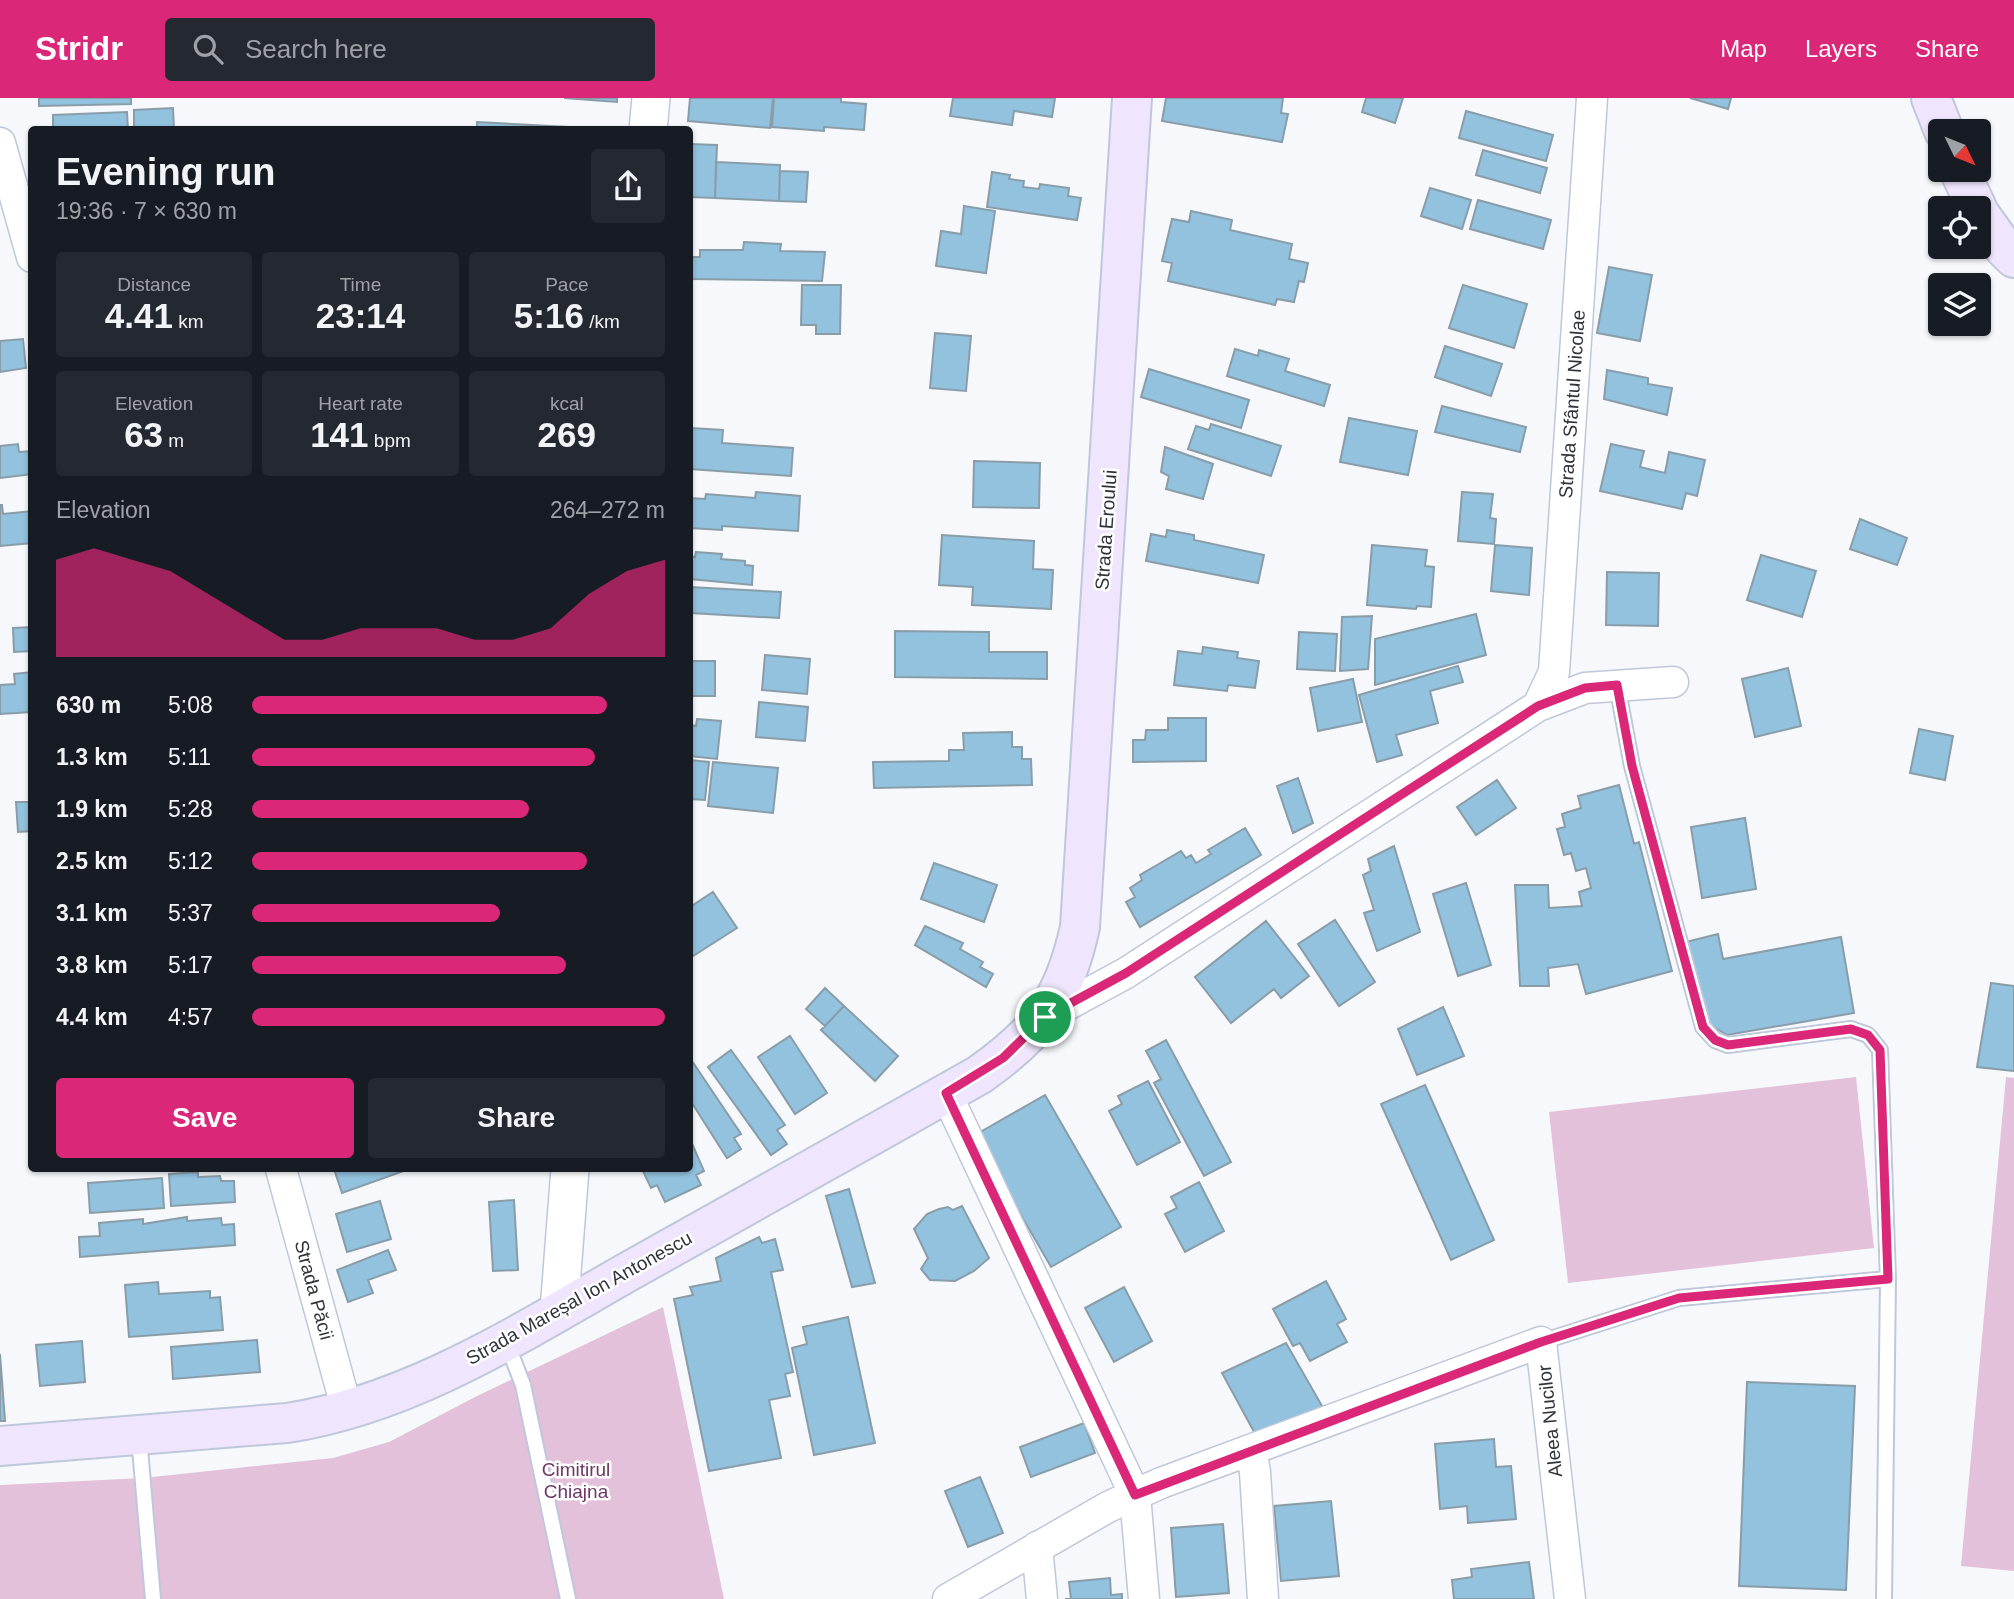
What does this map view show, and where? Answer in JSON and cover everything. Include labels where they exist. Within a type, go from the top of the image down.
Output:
[{"type":"main road","name":"Strada Eroului","points":[[1072,962],[1081,914],[1132,98]]},
{"type":"main road","points":[[1931,98],[1939,119]]},
{"type":"main road","points":[[1991,230],[2014,258]]},
{"type":"main road","name":"Strada Mareșal Ion Antonescu","points":[[0,1446],[287,1423],[347,1410],[429,1377],[559,1311],[946,1093],[1003,1058],[1045,1017],[1057,998],[1072,962]]},
{"type":"street","points":[[648,126],[651,98]]},
{"type":"street","name":"Strada Sfântul Nicolae","points":[[1538,706],[1554,672],[1592,98]]},
{"type":"street","points":[[0,143],[28,243]]},
{"type":"street","points":[[1045,1017],[1126,973],[1538,706],[1585,688],[1673,682]]},
{"type":"street","points":[[946,1093],[1135,1495],[1144,1599]]},
{"type":"street","name":"Strada Păcii","points":[[282,1172],[347,1410]]},
{"type":"street","points":[[559,1311],[570,1172]]},
{"type":"street","name":"Aleea Nucilor","points":[[948,1599],[1135,1495],[1541,1342],[1570,1599]]},
{"type":"street","points":[[1251,1450],[1264,1599]]},
{"type":"street","points":[[1037,1548],[1042,1599]]},
{"type":"lane","points":[[1617,685],[1632,766],[1703,1027],[1715,1040],[1728,1045],[1851,1029],[1868,1035],[1880,1050],[1888,1279],[1884,1599]]},
{"type":"lane","points":[[1541,1342],[1679,1298],[1888,1279]]},
{"type":"lane","points":[[506,1340],[523,1385],[568,1599]]},
{"type":"lane","points":[[139,1435],[153,1599]]},
{"type":"green space","points":[[1856,1077],[1874,1248],[1568,1283],[1549,1112]]},
{"type":"green space","points":[[2006,1077],[2014,1078],[2014,1571],[1961,1566]]},
{"type":"green space","name":"Cimitirul Chiajna","points":[[663,1307],[724,1599],[0,1599],[0,1485],[143,1478],[333,1458],[389,1442],[477,1396]]},
{"type":"building","points":[[39,98],[131,98],[131,104],[39,106]]},
{"type":"building","points":[[564,98],[617,98],[617,102]]},
{"type":"building","points":[[690,98],[773,98],[770,128],[688,121]]},
{"type":"building","points":[[774,98],[841,98],[841,102],[866,104],[864,130],[824,127],[824,131],[772,127]]},
{"type":"building","points":[[953,98],[1055,98],[1052,117],[1014,111],[1012,125],[950,116]]},
{"type":"building","points":[[1166,98],[1283,98],[1281,113],[1288,114],[1282,142],[1162,121]]},
{"type":"building","points":[[1366,98],[1403,98],[1395,123],[1362,112]]},
{"type":"building","points":[[1690,98],[1731,98],[1728,109]]},
{"type":"building","points":[[173,108],[174,126],[134,126],[134,110]]},
{"type":"building","points":[[1466,111],[1553,135],[1546,161],[1459,138]]},
{"type":"building","points":[[127,112],[128,126],[53,126],[53,115]]},
{"type":"building","points":[[477,122],[550,126],[477,126]]},
{"type":"building","points":[[693,144],[717,145],[715,198],[693,197]]},
{"type":"building","points":[[1483,150],[1547,168],[1540,193],[1476,175]]},
{"type":"building","points":[[716,162],[780,165],[779,201],[715,198]]},
{"type":"building","points":[[780,171],[808,172],[806,202],[779,201]]},
{"type":"building","points":[[992,172],[1010,175],[1009,179],[1024,181],[1023,187],[1039,189],[1040,184],[1069,188],[1068,196],[1081,198],[1077,220],[987,207]]},
{"type":"building","points":[[1430,188],[1471,200],[1462,229],[1421,216]]},
{"type":"building","points":[[1478,200],[1551,220],[1543,249],[1470,229]]},
{"type":"building","points":[[964,206],[995,211],[986,273],[936,266],[941,231],[961,234]]},
{"type":"building","points":[[1191,211],[1232,220],[1230,230],[1292,244],[1289,259],[1308,263],[1304,282],[1299,281],[1294,302],[1277,299],[1275,305],[1168,281],[1172,263],[1162,261],[1172,219],[1189,222]]},
{"type":"building","points":[[744,242],[781,244],[780,251],[825,252],[822,281],[693,279],[693,257],[700,257],[700,250],[743,250]]},
{"type":"building","points":[[1609,267],[1652,275],[1640,341],[1597,333]]},
{"type":"building","points":[[802,285],[841,285],[840,334],[816,334],[816,325],[801,325]]},
{"type":"building","points":[[1463,285],[1527,304],[1514,348],[1449,328]]},
{"type":"building","points":[[935,333],[971,336],[966,391],[930,388]]},
{"type":"building","points":[[23,339],[26,368],[0,372],[0,341]]},
{"type":"building","points":[[1445,346],[1502,364],[1491,396],[1435,377]]},
{"type":"building","points":[[1235,349],[1258,356],[1259,350],[1289,359],[1285,371],[1330,385],[1324,406],[1227,376]]},
{"type":"building","points":[[1149,369],[1249,400],[1241,428],[1141,397]]},
{"type":"building","points":[[1607,370],[1648,378],[1648,384],[1672,388],[1667,415],[1604,399]]},
{"type":"building","points":[[1442,406],[1526,427],[1520,452],[1435,432]]},
{"type":"building","points":[[1349,418],[1417,431],[1408,475],[1340,462]]},
{"type":"building","points":[[1211,424],[1281,446],[1271,476],[1188,449],[1196,426],[1209,430]]},
{"type":"building","points":[[693,428],[723,430],[722,443],[793,448],[791,476],[693,469]]},
{"type":"building","points":[[18,444],[19,452],[28,451],[28,474],[0,478],[0,446]]},
{"type":"building","points":[[1611,444],[1644,451],[1640,467],[1665,473],[1669,452],[1705,460],[1697,496],[1686,493],[1682,509],[1600,491]]},
{"type":"building","points":[[1165,447],[1213,464],[1203,499],[1166,489],[1169,476],[1161,472]]},
{"type":"building","points":[[974,461],[1040,463],[1039,508],[973,507]]},
{"type":"building","points":[[756,492],[800,496],[798,531],[722,526],[722,530],[693,528],[693,498],[705,499],[706,494],[755,498]]},
{"type":"building","points":[[1462,492],[1493,494],[1490,518],[1496,519],[1494,544],[1458,541]]},
{"type":"building","points":[[0,505],[3,514],[28,511],[28,543],[0,546]]},
{"type":"building","points":[[1860,519],[1907,538],[1897,565],[1850,549]]},
{"type":"building","points":[[1167,530],[1194,535],[1194,540],[1264,555],[1258,583],[1146,561],[1151,534],[1166,537]]},
{"type":"building","points":[[942,535],[1034,541],[1033,569],[1053,570],[1051,609],[972,605],[973,587],[939,585]]},
{"type":"building","points":[[1372,545],[1427,550],[1425,566],[1434,567],[1431,607],[1417,606],[1416,609],[1367,605]]},
{"type":"building","points":[[1495,545],[1532,548],[1529,595],[1491,591]]},
{"type":"building","points":[[696,552],[722,554],[721,559],[745,561],[745,565],[753,566],[752,585],[693,579]]},
{"type":"building","points":[[1761,555],[1816,571],[1802,617],[1747,600]]},
{"type":"building","points":[[1607,572],[1659,573],[1658,626],[1606,625]]},
{"type":"building","points":[[693,587],[781,592],[779,618],[693,613]]},
{"type":"building","points":[[1476,614],[1486,655],[1375,685],[1375,639]]},
{"type":"building","points":[[1372,616],[1368,669],[1340,671],[1342,617]]},
{"type":"building","points":[[28,627],[28,651],[14,652],[13,628]]},
{"type":"building","points":[[895,631],[989,632],[989,652],[1047,652],[1047,679],[895,677]]},
{"type":"building","points":[[1299,632],[1337,634],[1335,671],[1297,669]]},
{"type":"building","points":[[1203,647],[1238,652],[1237,658],[1259,661],[1255,688],[1228,685],[1227,691],[1174,685],[1178,651],[1202,654]]},
{"type":"building","points":[[765,655],[810,659],[807,694],[762,690]]},
{"type":"building","points":[[693,661],[715,661],[715,696],[693,696]]},
{"type":"building","points":[[1458,666],[1463,682],[1430,691],[1438,723],[1396,735],[1402,755],[1377,762],[1359,695]]},
{"type":"building","points":[[1788,668],[1801,726],[1755,737],[1742,679]]},
{"type":"building","points":[[28,672],[28,712],[0,714],[0,685],[15,684],[14,674]]},
{"type":"building","points":[[1353,679],[1362,722],[1318,731],[1310,688]]},
{"type":"building","points":[[759,702],[808,707],[805,741],[756,737]]},
{"type":"building","points":[[1168,718],[1206,718],[1206,761],[1133,762],[1133,740],[1145,740],[1146,730],[1168,730]]},
{"type":"building","points":[[697,719],[721,721],[717,759],[693,756],[693,726],[696,726]]},
{"type":"building","points":[[1919,729],[1953,736],[1945,780],[1910,773]]},
{"type":"building","points":[[1012,732],[1012,747],[1022,747],[1022,759],[1031,759],[1032,785],[874,788],[873,762],[949,761],[949,750],[964,750],[963,733]]},
{"type":"building","points":[[693,760],[709,762],[705,800],[693,799]]},
{"type":"building","points":[[713,762],[778,768],[773,813],[708,806]]},
{"type":"building","points":[[1298,778],[1313,823],[1293,833],[1277,786]]},
{"type":"building","points":[[1497,780],[1516,808],[1476,835],[1457,807]]},
{"type":"building","points":[[1619,785],[1634,844],[1639,842],[1672,971],[1586,994],[1578,964],[1548,968],[1549,986],[1520,986],[1515,885],[1548,885],[1549,908],[1582,906],[1579,892],[1591,888],[1586,868],[1576,871],[1571,853],[1564,855],[1557,829],[1565,827],[1562,814],[1581,808],[1578,796]]},
{"type":"building","points":[[16,802],[28,802],[28,831],[18,832]]},
{"type":"building","points":[[1745,818],[1756,889],[1702,898],[1691,827]]},
{"type":"building","points":[[1245,828],[1261,855],[1140,927],[1126,902],[1135,897],[1130,888],[1142,880],[1140,875],[1181,851],[1186,858],[1191,855],[1196,863],[1211,854],[1208,850]]},
{"type":"building","points":[[1394,846],[1420,932],[1377,951],[1364,913],[1374,910],[1363,875],[1371,871],[1368,859]]},
{"type":"building","points":[[934,863],[997,885],[984,922],[921,899]]},
{"type":"building","points":[[1466,883],[1491,965],[1458,976],[1433,894]]},
{"type":"building","points":[[713,892],[737,928],[693,956],[693,905]]},
{"type":"building","points":[[1335,920],[1375,982],[1339,1006],[1298,944]]},
{"type":"building","points":[[1266,921],[1309,976],[1281,998],[1274,989],[1231,1023],[1195,977]]},
{"type":"building","points":[[925,926],[963,943],[960,949],[983,962],[980,967],[993,974],[986,987],[915,945]]},
{"type":"building","points":[[1718,934],[1723,959],[1841,937],[1854,1013],[1727,1035],[1709,1024],[1686,942]]},
{"type":"building","points":[[1991,983],[2014,986],[2014,1071],[1977,1067]]},
{"type":"building","points":[[825,988],[844,1006],[825,1026],[806,1009]]},
{"type":"building","points":[[844,1006],[898,1056],[875,1081],[821,1030]]},
{"type":"building","points":[[1443,1007],[1464,1056],[1417,1075],[1398,1029]]},
{"type":"building","points":[[790,1036],[827,1093],[795,1114],[758,1057]]},
{"type":"building","points":[[1166,1040],[1231,1162],[1204,1176],[1154,1083],[1161,1079],[1146,1051]]},
{"type":"building","points":[[731,1050],[785,1125],[777,1130],[787,1144],[771,1155],[708,1067]]},
{"type":"building","points":[[693,1062],[741,1134],[734,1138],[741,1149],[727,1158],[693,1105]]},
{"type":"building","points":[[1148,1081],[1180,1142],[1137,1165],[1109,1111],[1122,1104],[1118,1096]]},
{"type":"building","points":[[1425,1085],[1494,1240],[1451,1260],[1381,1104]]},
{"type":"building","points":[[1045,1095],[1121,1227],[1051,1267],[975,1135]]},
{"type":"building","points":[[693,1146],[704,1171],[696,1175],[701,1185],[665,1202],[657,1185],[651,1188],[643,1172],[693,1172]]},
{"type":"building","points":[[198,1172],[198,1177],[220,1176],[221,1181],[234,1181],[235,1202],[171,1206],[169,1174]]},
{"type":"building","points":[[335,1172],[401,1172],[342,1193]]},
{"type":"building","points":[[162,1178],[164,1208],[90,1213],[88,1183]]},
{"type":"building","points":[[1199,1182],[1224,1231],[1185,1252],[1165,1214],[1177,1208],[1171,1197]]},
{"type":"building","points":[[849,1189],[875,1283],[852,1287],[826,1196]]},
{"type":"building","points":[[514,1200],[518,1270],[493,1271],[489,1202]]},
{"type":"building","points":[[380,1201],[391,1239],[347,1252],[336,1214]]},
{"type":"building","points":[[962,1206],[989,1258],[974,1271],[955,1281],[930,1280],[921,1269],[928,1258],[914,1229],[927,1214],[939,1209],[948,1207],[953,1210]]},
{"type":"building","points":[[187,1217],[187,1221],[221,1218],[222,1225],[234,1224],[235,1245],[80,1257],[79,1237],[100,1236],[99,1223],[143,1219],[143,1224]]},
{"type":"building","points":[[759,1237],[762,1243],[775,1239],[783,1270],[771,1272],[793,1372],[785,1374],[790,1396],[769,1400],[781,1458],[709,1471],[674,1299],[693,1295],[690,1287],[721,1281],[716,1258]]},
{"type":"building","points":[[388,1250],[396,1270],[368,1280],[373,1293],[348,1302],[337,1270]]},
{"type":"building","points":[[1326,1281],[1346,1319],[1337,1324],[1347,1342],[1310,1361],[1300,1343],[1293,1346],[1273,1309]]},
{"type":"building","points":[[158,1282],[159,1294],[210,1291],[210,1298],[220,1297],[223,1330],[129,1337],[125,1285]]},
{"type":"building","points":[[1124,1287],[1152,1341],[1114,1362],[1085,1308]]},
{"type":"building","points":[[848,1317],[875,1443],[814,1455],[792,1348],[807,1344],[803,1327]]},
{"type":"building","points":[[257,1340],[260,1372],[173,1379],[171,1347]]},
{"type":"building","points":[[82,1341],[85,1382],[40,1386],[36,1345]]},
{"type":"building","points":[[1286,1343],[1326,1413],[1259,1441],[1222,1373]]},
{"type":"building","points":[[0,1354],[5,1421],[0,1421]]},
{"type":"building","points":[[1747,1382],[1855,1386],[1846,1590],[1739,1586]]},
{"type":"building","points":[[1084,1423],[1095,1453],[1031,1477],[1020,1447]]},
{"type":"building","points":[[1494,1439],[1496,1467],[1511,1466],[1516,1519],[1468,1523],[1467,1506],[1440,1509],[1435,1444]]},
{"type":"building","points":[[980,1477],[1003,1533],[968,1547],[945,1491]]},
{"type":"building","points":[[1331,1501],[1339,1576],[1281,1581],[1274,1506]]},
{"type":"building","points":[[1223,1524],[1229,1593],[1176,1597],[1171,1528]]},
{"type":"building","points":[[1529,1562],[1534,1599],[1454,1599],[1452,1580],[1472,1577],[1471,1569]]},
{"type":"building","points":[[1110,1578],[1111,1595],[1122,1594],[1122,1599],[1071,1599],[1069,1582]]},
{"type":"route","points":[[1617,685],[1632,766],[1696,1010],[1703,1027],[1715,1040],[1728,1045],[1851,1029],[1868,1035],[1880,1050],[1888,1279],[1679,1298],[1541,1342],[1135,1495],[946,1093],[1003,1058],[1045,1017],[1126,973],[1538,706],[1585,688],[1617,685]]}]
